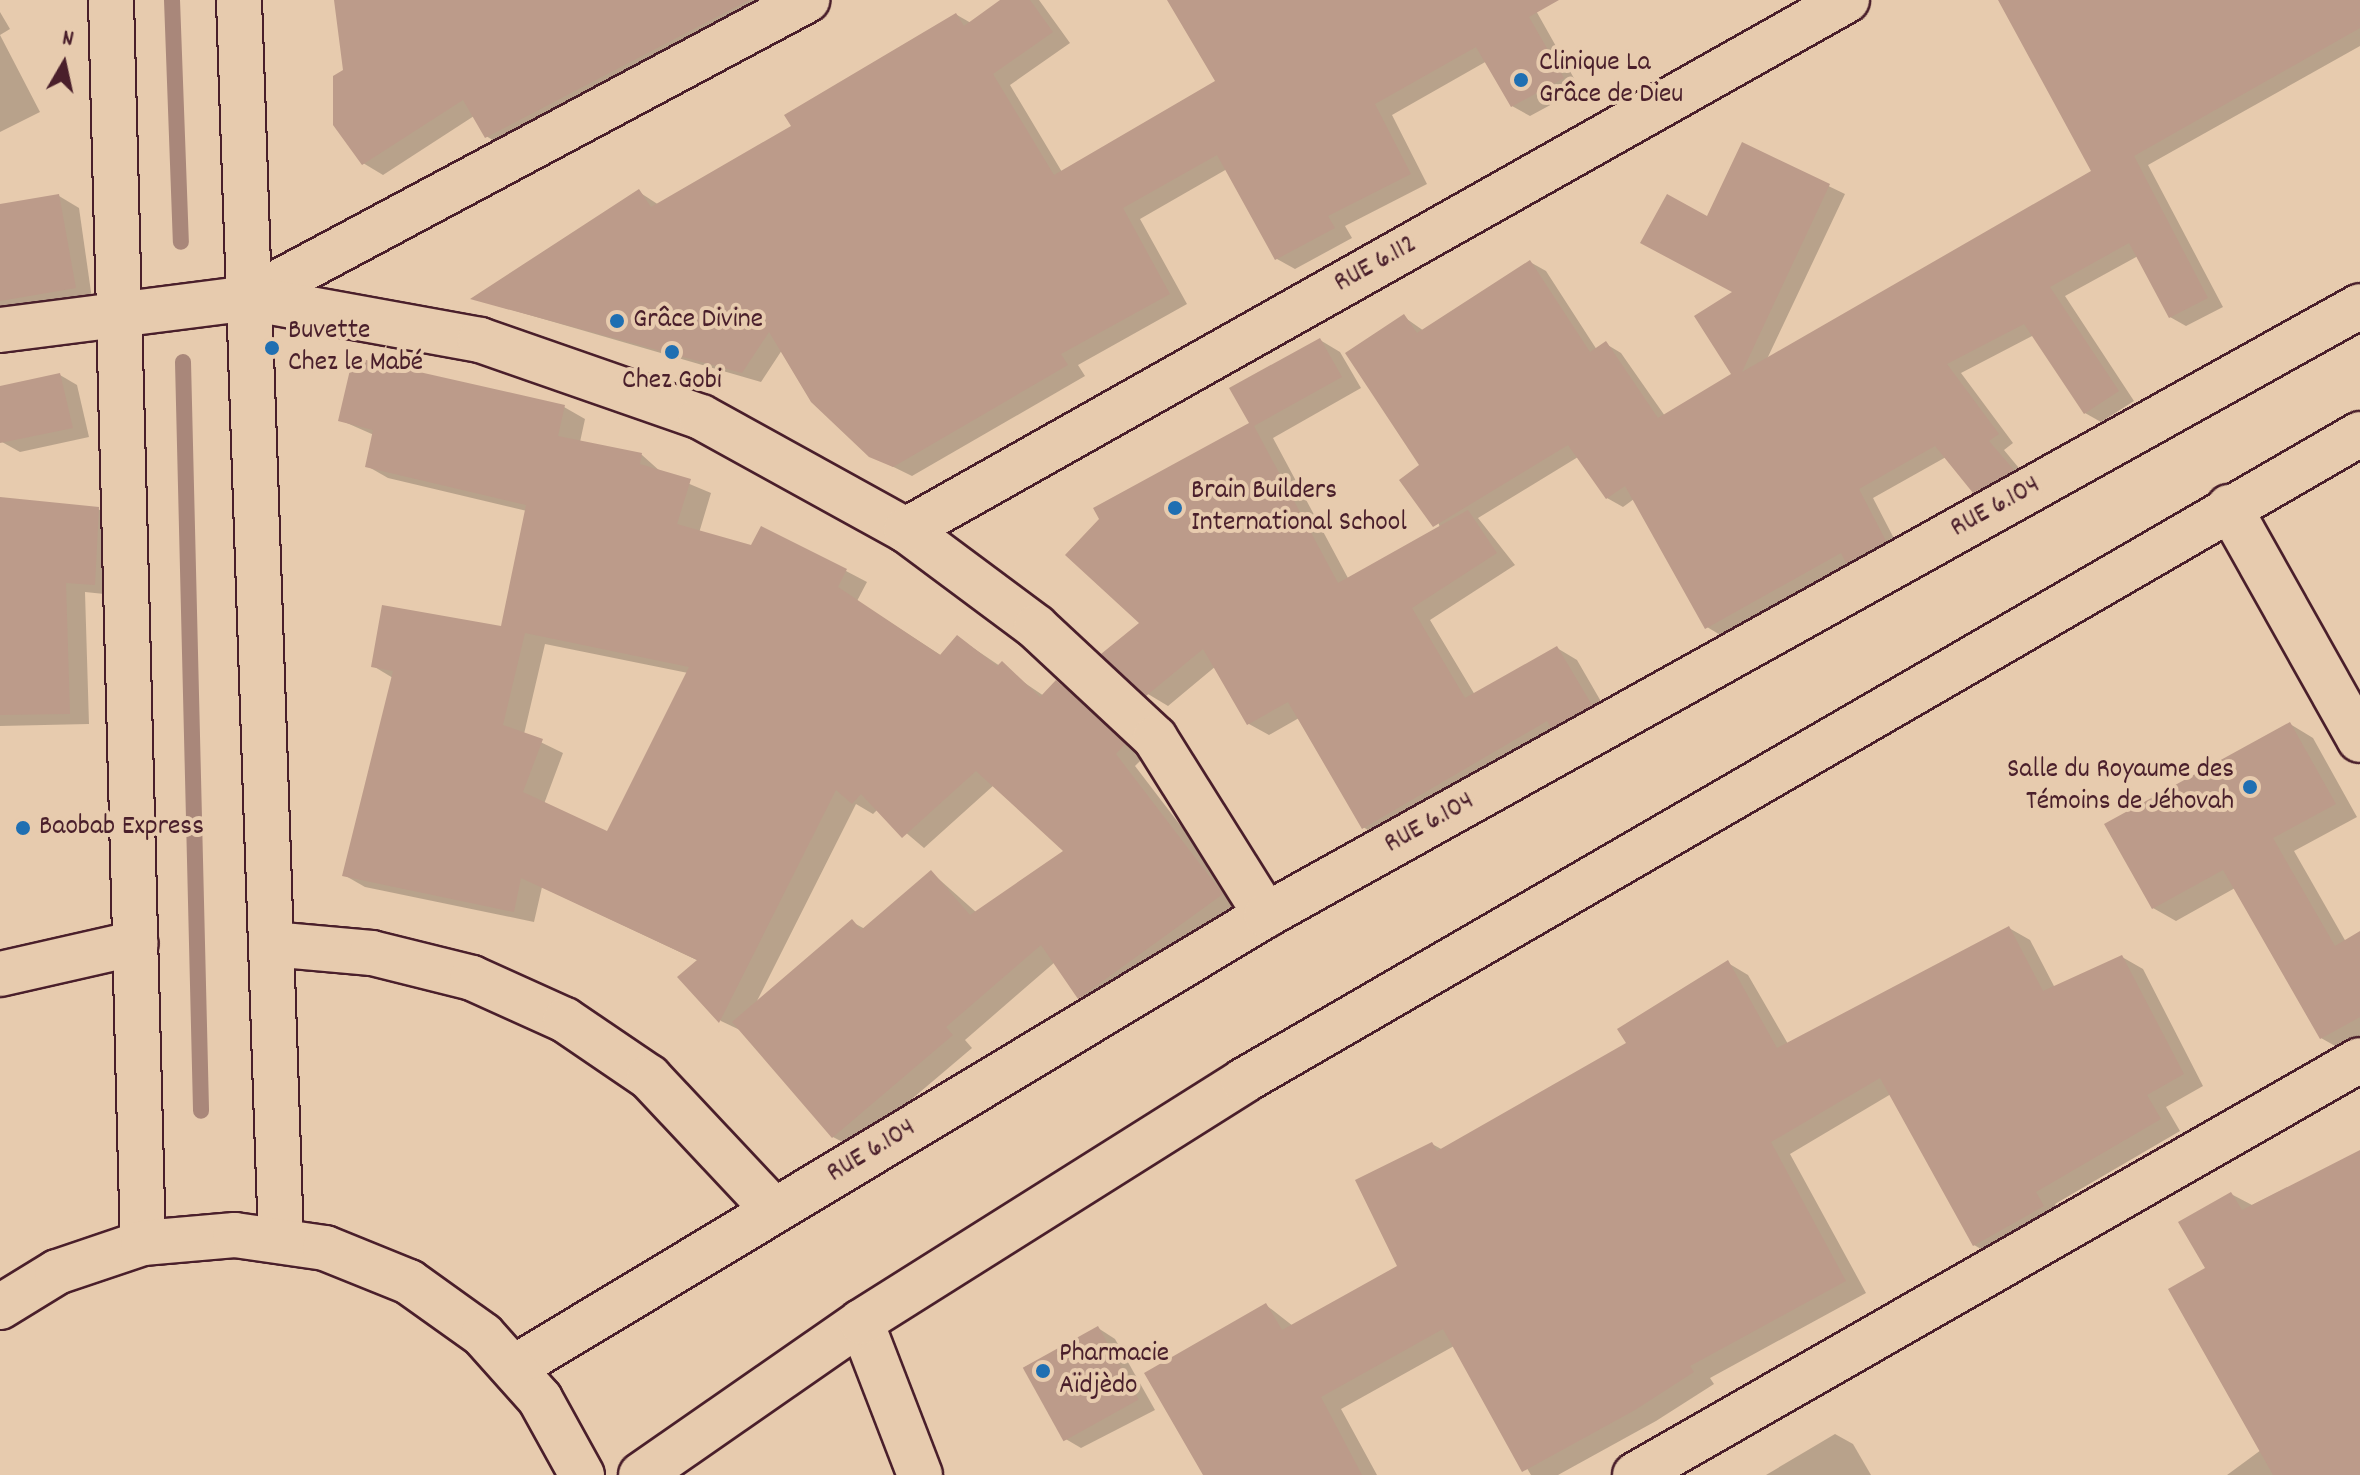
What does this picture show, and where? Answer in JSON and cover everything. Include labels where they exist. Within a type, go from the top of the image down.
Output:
[{"type":"street","points":[[111,0],[143,1243]]},
{"type":"street","points":[[239,0],[281,1239]]},
{"type":"street","points":[[249,298],[807,0]]},
{"type":"street","name":"RUE 6.112","points":[[906,530],[1847,0]]},
{"type":"street","points":[[0,330],[120,312],[249,298],[422,327],[592,374],[701,417],[906,530],[1036,627],[1155,738],[1266,915]]},
{"type":"street","name":"RUE 6.104","points":[[515,1367],[1266,915],[2360,306]]},
{"type":"street","points":[[641,1475],[861,1322],[1256,1073],[2229,507],[2360,434]]},
{"type":"street","points":[[2229,507],[2360,740]]},
{"type":"street","points":[[0,974],[136,943]]},
{"type":"street","points":[[271,944],[372,953],[472,978],[565,1020],[649,1077],[774,1210]]},
{"type":"street","points":[[1635,1475],[2360,1060]]},
{"type":"street","points":[[0,1307],[57,1272],[143,1243],[189,1236],[281,1239],[325,1248],[409,1282],[448,1306],[515,1367],[582,1475]]},
{"type":"street","points":[[861,1322],[920,1475]]},
{"type":"building","points":[[334,0],[749,0],[485,138],[463,100],[362,165],[333,125],[333,76],[343,70]]},
{"type":"building","points":[[1000,0],[1030,0],[1053,32],[993,74],[1054,175],[1215,81],[1167,0],[1559,0],[1529,17],[1564,78],[1511,107],[1476,47],[1375,104],[1411,174],[1328,216],[1335,228],[1275,260],[1217,155],[1123,208],[1170,294],[1061,354],[1068,365],[893,467],[869,457],[811,402],[769,332],[742,373],[470,299],[639,189],[651,207],[791,126],[784,115],[956,13],[964,26]]},
{"type":"building","points":[[1998,0],[2360,0],[2360,28],[2134,156],[2208,298],[2169,318],[2129,243],[2050,287],[2119,391],[2084,414],[2024,324],[1947,364],[1999,434],[1989,441],[2014,470],[1973,493],[1935,446],[1859,489],[1886,541],[1846,563],[1841,553],[1705,629],[1625,486],[1606,499],[1568,445],[1433,527],[1399,480],[1419,465],[1345,353],[1404,314],[1417,333],[1530,260],[1590,352],[1606,341],[1658,418],[1731,374],[1694,316],[1732,292],[1640,243],[1667,194],[1707,216],[1742,142],[1830,184],[1742,372],[2091,171]]},
{"type":"building","points":[[59,194],[76,288],[0,301],[0,204]]},
{"type":"building","points":[[1320,338],[1342,377],[1254,426],[1338,583],[1468,510],[1497,553],[1412,608],[1465,698],[1557,646],[1592,705],[1551,728],[1547,721],[1362,829],[1288,702],[1247,725],[1203,649],[1146,696],[1101,654],[1139,623],[1065,555],[1099,519],[1093,508],[1249,423],[1229,388]]},
{"type":"building","points":[[353,357],[565,405],[558,436],[642,453],[640,464],[691,479],[677,524],[751,545],[761,526],[847,569],[838,587],[940,655],[957,635],[997,666],[1002,661],[1040,697],[1056,680],[1125,744],[1116,754],[1223,894],[1078,999],[1041,945],[946,1027],[953,1035],[832,1138],[732,1022],[852,919],[861,930],[931,870],[970,915],[1063,851],[976,771],[902,838],[861,794],[852,804],[836,790],[719,1023],[677,977],[697,960],[521,878],[514,912],[342,876],[393,671],[371,667],[382,605],[501,626],[526,505],[365,467],[373,430],[338,421]],"holes":[[[525,633],[689,667],[607,831],[523,792],[543,739],[503,725]]]},
{"type":"building","points":[[60,373],[73,428],[0,443],[0,386]]},
{"type":"building","points":[[0,497],[99,507],[95,585],[66,583],[70,714],[0,715]]},
{"type":"building","points":[[2290,722],[2336,804],[2273,838],[2335,946],[2360,931],[2360,1017],[2320,1039],[2223,870],[2152,909],[2104,824]]},
{"type":"building","points":[[2009,926],[2043,991],[2122,955],[2184,1074],[2147,1095],[2161,1119],[2036,1192],[2044,1206],[1973,1246],[1880,1078],[1771,1142],[1846,1281],[1690,1366],[1694,1372],[1635,1410],[1522,1472],[1443,1329],[1321,1397],[1362,1475],[1203,1475],[1144,1373],[1266,1303],[1282,1330],[1397,1266],[1355,1180],[1432,1142],[1437,1151],[1626,1043],[1617,1029],[1728,960],[1777,1048]]},
{"type":"building","points":[[2360,1150],[2360,1475],[2273,1475],[2168,1289],[2205,1268],[2178,1222],[2231,1192],[2242,1210]]},
{"type":"building","points":[[1098,1326],[1139,1399],[1064,1441],[1023,1368]]},
{"type":"waterway","points":[[172,0],[181,242]]},
{"type":"waterway","points":[[183,362],[201,1111]]},
{"type":"place","name":"Clinique La Grâce de Dieu","points":[[1521,80]]},
{"type":"place","name":"Grâce Divine","points":[[617,321]]},
{"type":"place","name":"Buvette Chez le Mabé","points":[[272,348]]},
{"type":"place","name":"Chez Gobi","points":[[672,352]]},
{"type":"place","name":"Brain Builders International School","points":[[1175,508]]},
{"type":"place","name":"Salle du Royaume des Témoins de Jéhovah","points":[[2250,787]]},
{"type":"place","name":"Baobab Express","points":[[23,828]]},
{"type":"place","name":"Pharmacie Aïdjèdo","points":[[1043,1371]]}]
